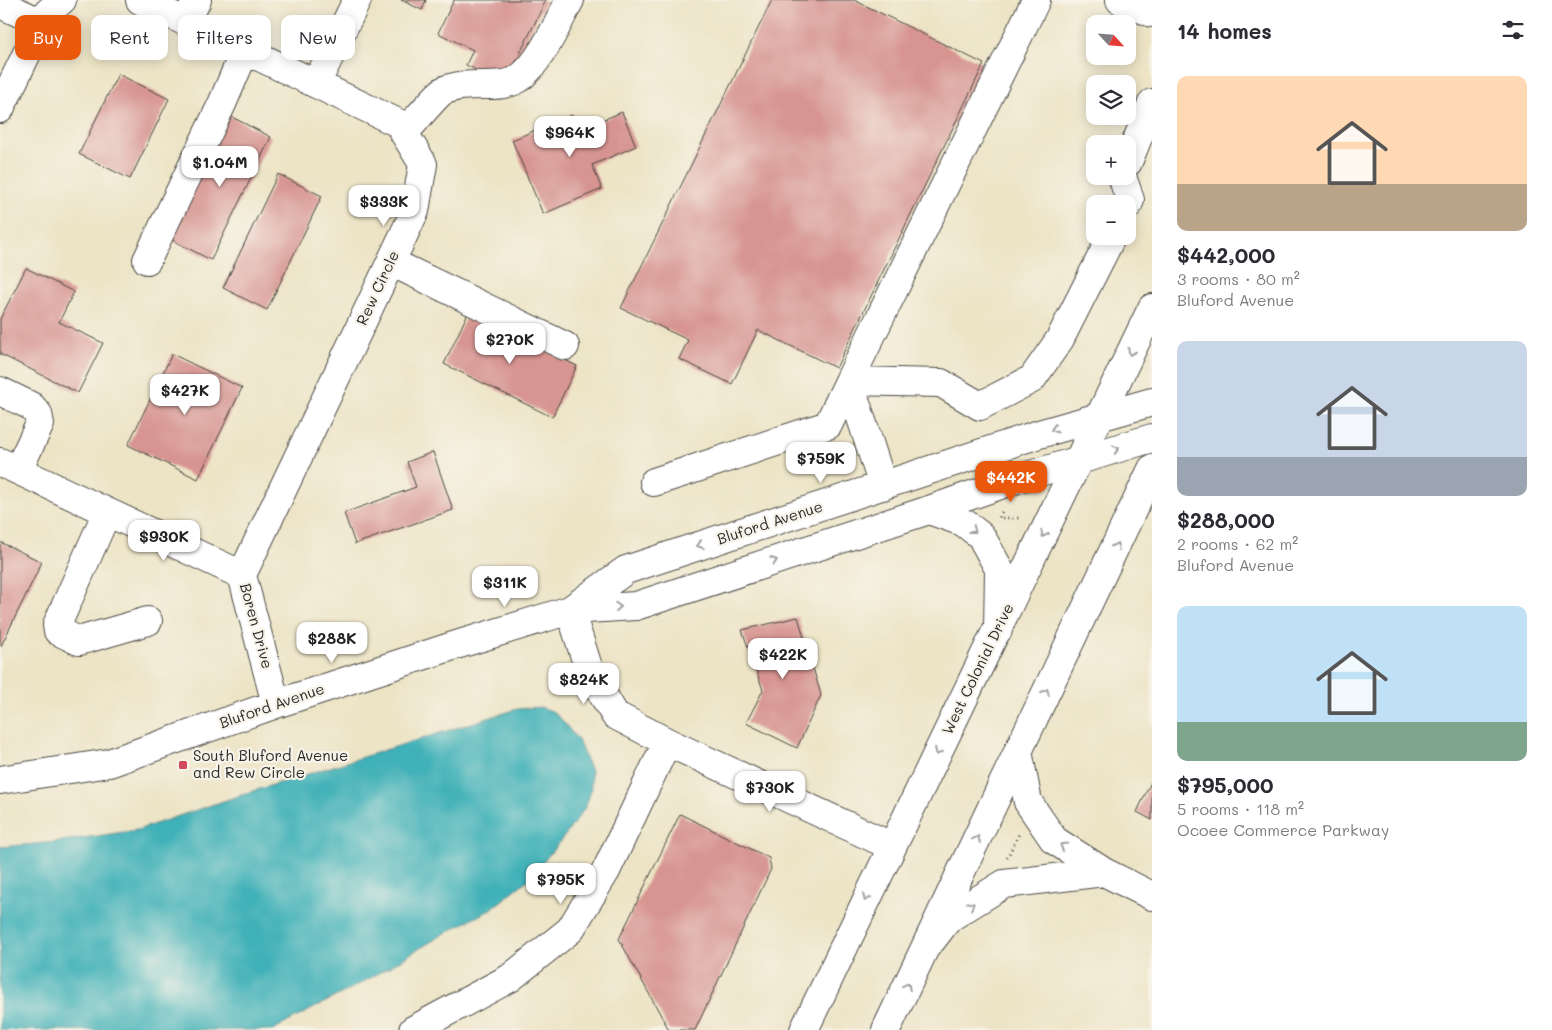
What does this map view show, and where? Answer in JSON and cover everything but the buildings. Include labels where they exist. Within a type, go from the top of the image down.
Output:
[{"type":"main road","points":[[46,15],[62,0]]},
{"type":"main road","name":"Rew Circle","points":[[140,0],[192,11]]},
{"type":"main road","points":[[316,84],[356,0]]},
{"type":"main road","points":[[404,133],[442,92],[465,85],[502,85],[518,78],[530,69],[570,0]]},
{"type":"main road","points":[[654,482],[828,425],[1036,0]]},
{"type":"main road","points":[[1120,0],[1152,13]]},
{"type":"main road","points":[[0,4],[24,15]]},
{"type":"main road","points":[[0,109],[24,60]]},
{"type":"main road","points":[[147,260],[222,104],[241,60]]},
{"type":"main road","name":"Rew Circle","points":[[242,574],[415,212],[423,164],[398,123],[266,60]]},
{"type":"main road","points":[[1136,142],[1152,103]]},
{"type":"main road","points":[[849,381],[941,383],[980,406],[1032,379],[1060,339],[1107,245]]},
{"type":"main road","points":[[391,262],[565,346]]},
{"type":"main road","name":"West Colonial Drive","points":[[804,1030],[891,846],[998,630],[1152,308]]},
{"type":"main road","points":[[849,381],[883,486]]},
{"type":"main road","points":[[0,391],[30,406],[38,414],[40,424],[9,466]]},
{"type":"main road","name":"Bluford Avenue","points":[[570,610],[626,570],[1038,434],[1152,402]]},
{"type":"main road","name":"Bluford Avenue","points":[[0,780],[109,763],[276,704],[570,610],[636,606],[1080,459],[1152,438]]},
{"type":"main road","name":"Boren Drive","points":[[9,466],[242,574],[276,704]]},
{"type":"main road","points":[[886,1030],[1152,469]]},
{"type":"main road","points":[[929,510],[963,522],[981,536],[999,569],[998,630]]},
{"type":"main road","points":[[107,512],[57,625],[58,631],[79,641],[148,621]]},
{"type":"main road","points":[[570,610],[590,673],[615,715],[667,742],[891,846]]},
{"type":"main road","points":[[413,1030],[510,978],[570,930],[606,871],[667,742]]},
{"type":"main road","points":[[1018,751],[1028,802],[1054,840],[1104,872],[1152,896]]},
{"type":"main road","points":[[924,950],[949,918],[1004,884],[1104,872]]},
{"type":"path","points":[[1006,504],[999,518],[1019,518]]},
{"type":"path","points":[[1004,866],[1019,832]]},
{"type":"water","points":[[540,707],[552,711],[578,740],[591,771],[591,790],[586,806],[567,833],[530,878],[490,910],[449,931],[367,980],[273,1030],[0,1030],[0,847],[56,842],[137,830],[253,791],[517,709]]},
{"type":"place","name":"South Bluford Avenue and Rew Circle","points":[[183,765]]}]
